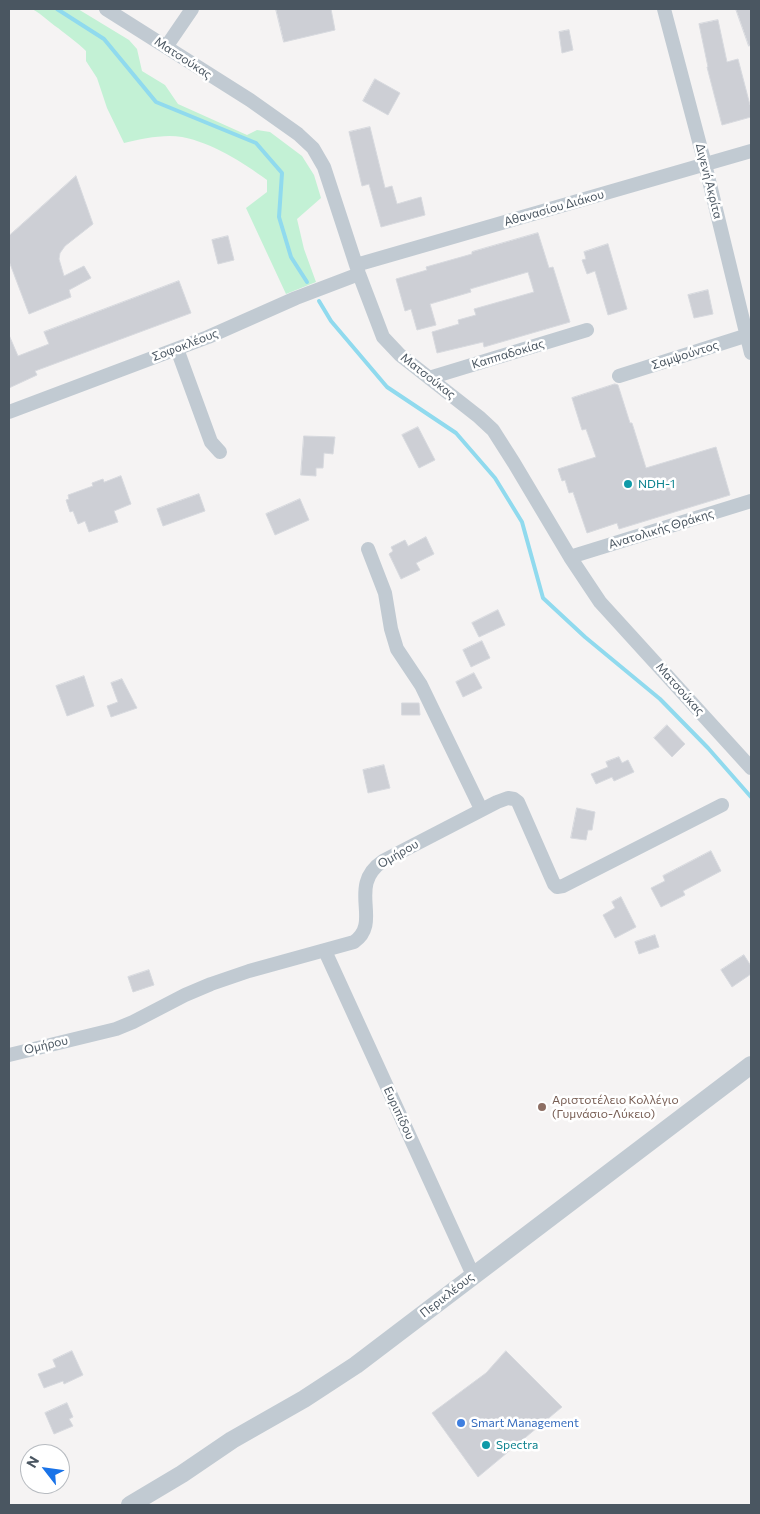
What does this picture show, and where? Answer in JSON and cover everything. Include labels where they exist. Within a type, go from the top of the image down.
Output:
[{"type":"street","name":"Ματσούκας","points":[[106,9],[278,120],[298,134],[313,148],[324,167],[357,270],[383,337],[400,355],[478,417],[498,438],[570,557],[600,602],[751,768]]},
{"type":"street","points":[[166,47],[192,9]]},
{"type":"street","name":"Διγενή Ακρίτα","points":[[664,9],[749,335],[751,353]]},
{"type":"street","name":"Αθανασίου Διάκου","points":[[357,270],[751,151]]},
{"type":"street","name":"Σοφοκλέους","points":[[9,412],[232,327],[357,270]]},
{"type":"street","name":"Καππαδοκίας","points":[[429,378],[587,330]]},
{"type":"street","name":"Σαμψούντος","points":[[619,376],[749,335]]},
{"type":"street","points":[[177,349],[211,442],[220,452]]},
{"type":"street","name":"Ανατολικής Θράκης","points":[[570,557],[751,501]]},
{"type":"street","points":[[368,549],[385,593],[391,629],[397,649],[421,685],[481,809]]},
{"type":"street","name":"Ομήρου","points":[[9,1055],[126,1026],[185,995],[211,984],[262,967],[354,942],[363,932],[366,921],[365,888],[367,879],[374,868],[383,861],[481,809],[505,799],[512,798],[516,800],[554,884],[559,887],[722,805]]},
{"type":"street","name":"Ευριπίδου","points":[[325,951],[474,1275]]},
{"type":"street","name":"Περικλέους","points":[[130,1505],[163,1487],[249,1429],[304,1399],[338,1377],[751,1066]]},
{"type":"green space","points":[[32,9],[78,9],[129,40],[137,49],[142,71],[165,85],[178,104],[247,135],[257,130],[270,132],[302,156],[314,175],[321,198],[297,219],[304,249],[316,282],[286,294],[246,208],[267,192],[267,180],[227,154],[194,140],[167,136],[124,143],[107,108],[97,78],[86,61],[86,51]]},
{"type":"building","points":[[276,9],[331,9],[335,30],[284,42]]},
{"type":"building","points":[[736,9],[751,9],[751,45],[749,46]]},
{"type":"building","points":[[718,20],[727,62],[738,59],[751,105],[751,117],[722,125],[707,67],[699,24]]},
{"type":"building","points":[[569,30],[573,50],[562,53],[559,32]]},
{"type":"building","points":[[375,79],[400,93],[388,115],[363,101]]},
{"type":"building","points":[[370,127],[385,188],[392,186],[397,204],[421,197],[425,215],[381,227],[369,184],[362,186],[349,132]]},
{"type":"building","points":[[76,176],[93,224],[65,246],[60,253],[59,259],[64,276],[84,266],[91,278],[69,290],[71,297],[29,314],[9,261],[9,236]]},
{"type":"building","points":[[538,233],[549,268],[553,267],[570,322],[484,347],[483,342],[437,353],[432,332],[459,324],[458,320],[476,315],[474,309],[534,292],[528,272],[470,289],[471,292],[430,304],[436,325],[417,330],[411,309],[405,311],[396,279],[427,270],[426,267],[472,254],[472,252]]},
{"type":"building","points":[[228,236],[234,260],[218,264],[212,240]]},
{"type":"building","points":[[608,244],[627,309],[608,315],[595,271],[587,274],[582,260],[586,259],[584,252]]},
{"type":"building","points":[[179,281],[191,313],[35,371],[37,375],[9,388],[9,335],[18,356],[49,344],[44,332]]},
{"type":"building","points":[[708,290],[713,314],[694,318],[688,295]]},
{"type":"building","points":[[615,384],[618,385],[646,468],[716,447],[730,495],[619,529],[617,523],[587,533],[573,492],[569,493],[565,480],[562,481],[558,469],[596,457],[586,429],[582,430],[572,398]]},
{"type":"building","points":[[418,427],[435,460],[419,468],[402,435]]},
{"type":"building","points":[[304,436],[335,437],[333,454],[324,453],[323,468],[316,468],[316,476],[301,475]]},
{"type":"building","points":[[121,476],[131,504],[114,511],[118,522],[89,532],[85,521],[78,524],[73,511],[70,512],[66,500],[69,499],[68,495],[93,486],[92,483],[103,479],[104,482]]},
{"type":"building","points":[[199,494],[205,511],[163,526],[157,509]]},
{"type":"building","points":[[300,499],[309,520],[275,535],[266,514]]},
{"type":"building","points":[[426,537],[434,554],[416,563],[420,570],[401,579],[389,554],[393,551],[391,547],[405,540],[408,546]]},
{"type":"building","points":[[498,610],[505,625],[479,637],[472,623]]},
{"type":"building","points":[[482,641],[490,658],[471,667],[463,650]]},
{"type":"building","points":[[474,673],[482,688],[463,697],[456,682]]},
{"type":"building","points":[[84,676],[94,706],[67,716],[56,686]]},
{"type":"building","points":[[122,679],[137,708],[111,717],[107,706],[118,702],[111,683]]},
{"type":"building","points":[[402,703],[419,703],[420,715],[402,715]]},
{"type":"building","points":[[667,725],[685,744],[672,757],[654,738]]},
{"type":"building","points":[[619,757],[622,763],[628,760],[634,772],[614,781],[612,777],[596,784],[591,774],[608,767],[606,762]]},
{"type":"building","points":[[384,765],[390,788],[368,793],[363,770]]},
{"type":"building","points":[[577,808],[595,812],[592,830],[588,830],[586,840],[571,838]]},
{"type":"building","points":[[711,851],[721,871],[683,891],[685,895],[661,907],[651,888],[665,881],[663,876]]},
{"type":"building","points":[[621,897],[636,927],[615,938],[603,915],[615,908],[612,902]]},
{"type":"building","points":[[655,935],[659,947],[639,954],[635,942]]},
{"type":"building","points":[[744,955],[751,966],[751,974],[732,987],[721,970]]},
{"type":"building","points":[[149,970],[154,985],[133,992],[128,977]]},
{"type":"building","points":[[72,1351],[83,1375],[64,1384],[63,1381],[44,1388],[38,1374],[56,1367],[53,1360]]},
{"type":"building","name":"Spectra","points":[[506,1351],[562,1407],[478,1477],[432,1413],[486,1373]]},
{"type":"building","points":[[67,1403],[73,1417],[69,1419],[73,1426],[54,1434],[45,1413]]},
{"type":"waterway","points":[[57,9],[104,39],[156,102],[256,143],[282,173],[279,217],[291,257],[307,282]]},
{"type":"waterway","points":[[319,301],[331,321],[387,387],[456,433],[495,478],[522,522],[543,598],[585,637],[660,699],[708,748],[751,797]]},
{"type":"place","name":"NDH-1","points":[[628,484]]},
{"type":"place","name":"Αριστοτέλειο Κολλέγιο (Γυμνάσιο-Λύκειο)","points":[[542,1107]]},
{"type":"place","name":"Smart Management","points":[[461,1423]]},
{"type":"place","name":"Spectra","points":[[486,1445]]}]
